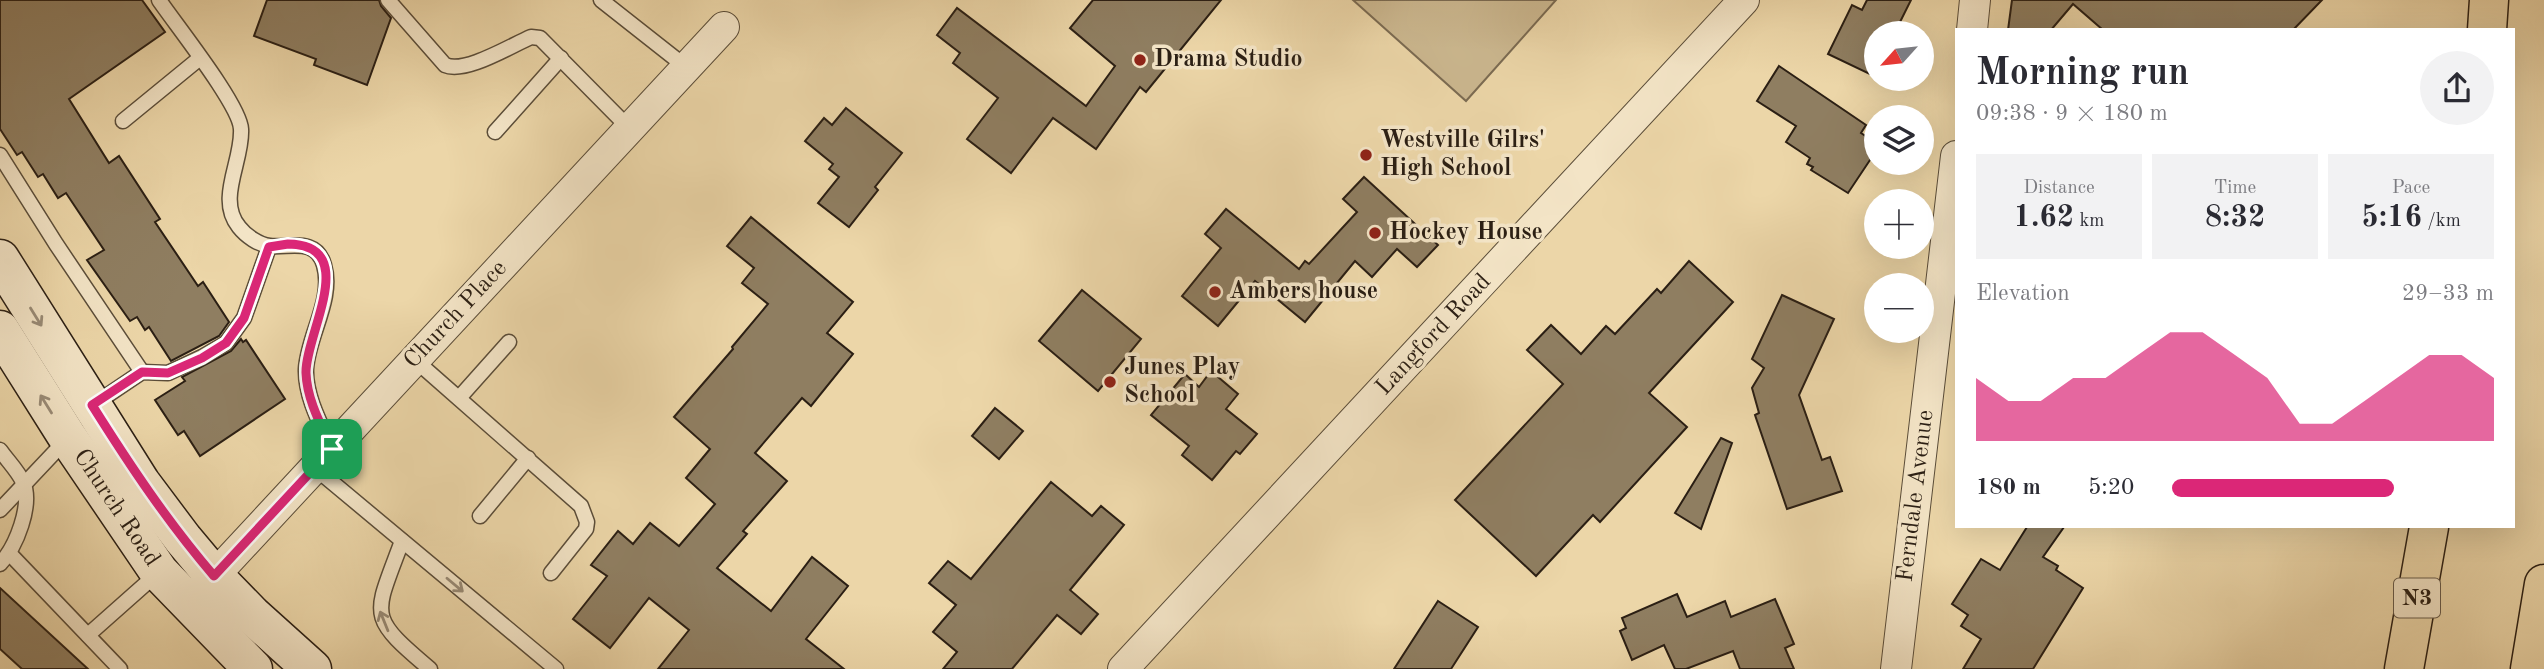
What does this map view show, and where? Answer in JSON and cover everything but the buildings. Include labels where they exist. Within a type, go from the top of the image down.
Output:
[{"type":"highway","points":[[2487,28],[2489,0]]},
{"type":"highway","name":"N3","points":[[2404,669],[2429,528]]},
{"type":"highway","points":[[2530,669],[2544,584]]},
{"type":"street","name":"Langford Road","points":[[1123,669],[1744,0]]},
{"type":"street","points":[[1972,28],[1975,0]]},
{"type":"street","name":"Church Place","points":[[188,604],[724,27]]},
{"type":"street","name":"Ferndale Avenue","points":[[1896,669],[1955,165]]},
{"type":"street","name":"Church Road","points":[[0,259],[141,483],[173,559],[188,604],[268,659],[312,669]]},
{"type":"street","name":"Church Road","points":[[0,330],[68,438],[173,559],[214,576],[268,659]]},
{"type":"lane","points":[[159,0],[232,103],[241,125],[230,205],[233,218],[247,236],[269,247],[298,244],[319,254],[324,263],[326,288],[306,372],[318,419],[323,458],[402,541],[556,669]]},
{"type":"lane","points":[[388,0],[445,65],[453,69],[531,37],[540,38],[629,128]]},
{"type":"lane","points":[[601,0],[687,67]]},
{"type":"lane","points":[[123,121],[200,58]]},
{"type":"lane","points":[[495,132],[561,58]]},
{"type":"lane","points":[[0,155],[142,372]]},
{"type":"lane","points":[[92,405],[142,372],[168,373],[202,358],[226,343],[244,318],[269,247]]},
{"type":"lane","points":[[459,398],[509,342]]},
{"type":"lane","points":[[415,360],[576,500],[585,514],[587,522],[581,538],[551,573]]},
{"type":"lane","points":[[0,510],[23,482],[68,438]]},
{"type":"lane","points":[[0,450],[23,482],[24,514],[5,559],[88,635],[120,669]]},
{"type":"lane","points":[[480,516],[528,458]]},
{"type":"lane","points":[[402,541],[383,593],[380,610],[385,627],[430,669]]},
{"type":"lane","points":[[88,635],[173,559]]},
{"type":"shaded area","points":[[1353,0],[1556,0],[1466,101]]},
{"type":"place","name":"Drama Studio","points":[[1140,60]]},
{"type":"place","name":"Westville Gilrs' High School","points":[[1366,155]]},
{"type":"place","name":"Hockey House","points":[[1375,233]]},
{"type":"place","name":"Ambers house","points":[[1215,292]]},
{"type":"place","name":"Junes Play School","points":[[1110,382]]},
{"type":"route","points":[[298,244],[319,254],[327,276],[306,372],[318,419],[332,449],[214,576],[141,483],[92,405],[142,372],[156,374],[180,369],[226,343],[244,318],[269,247],[298,244]]}]
